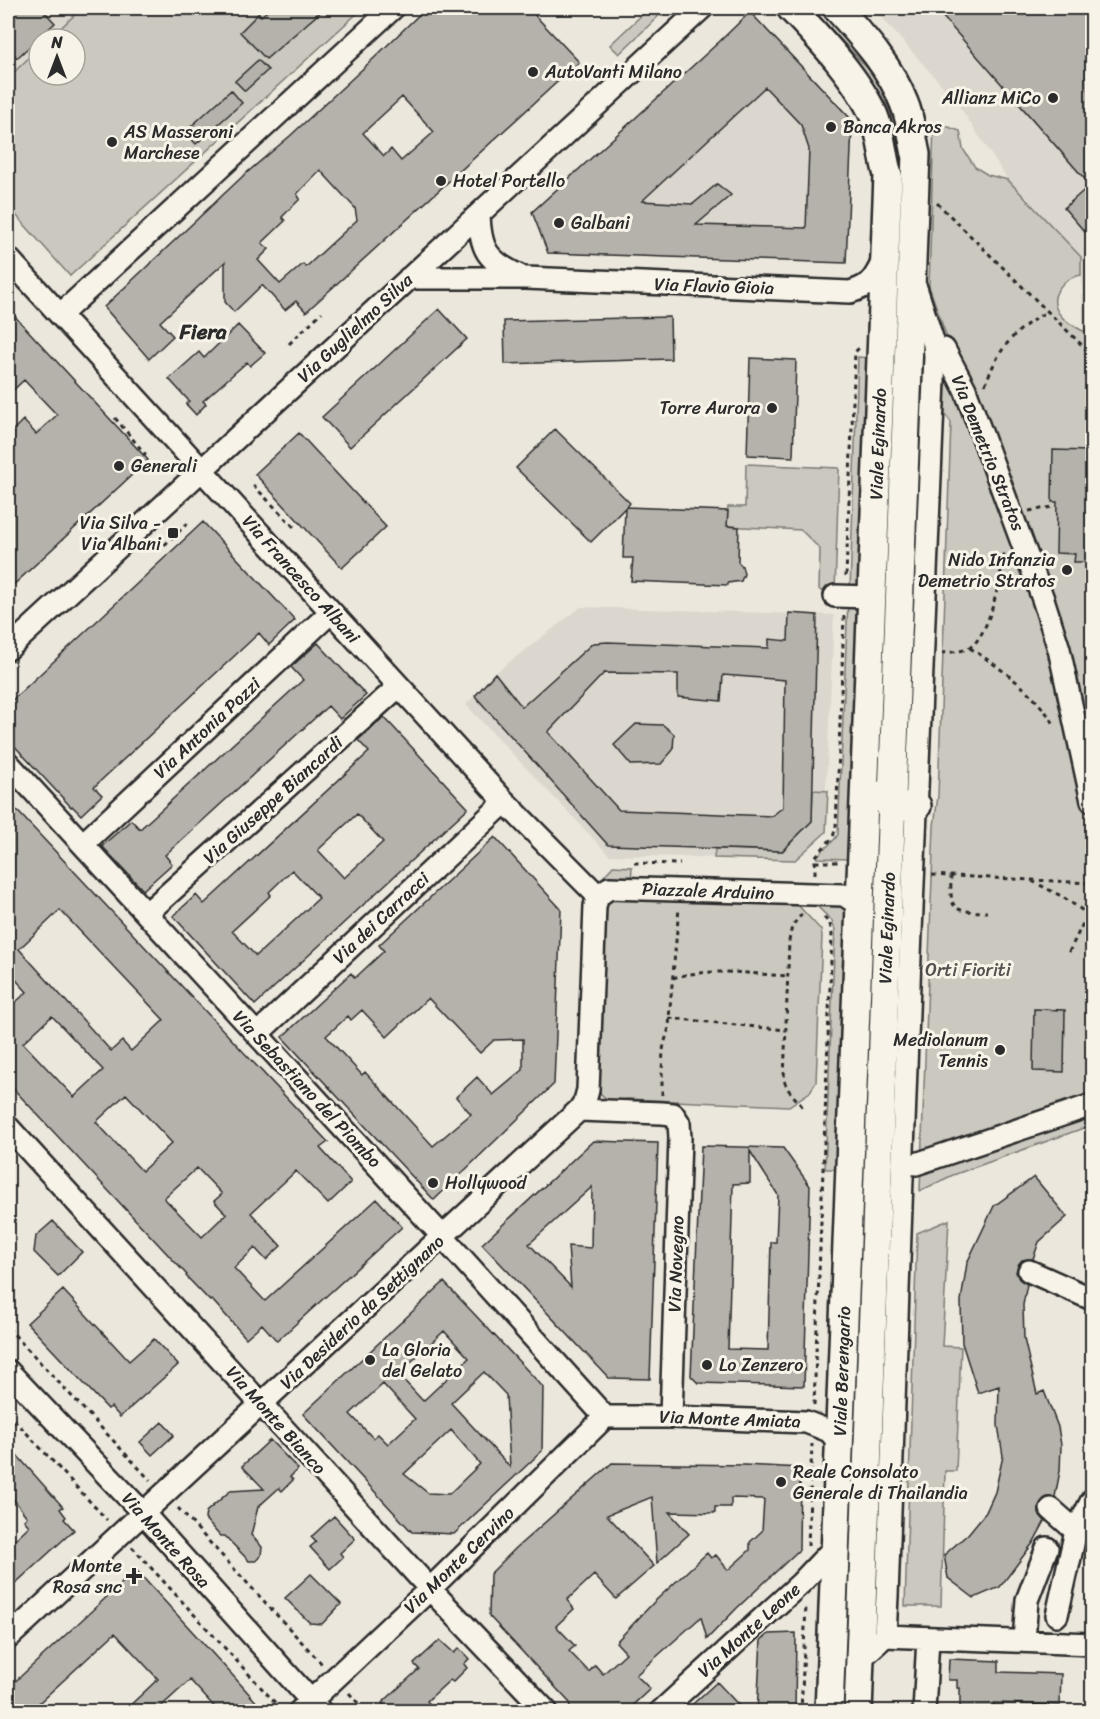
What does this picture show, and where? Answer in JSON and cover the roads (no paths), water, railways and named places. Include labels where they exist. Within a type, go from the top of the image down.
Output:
[{"type":"main road","name":"Viale Eginardo","points":[[791,9],[853,81],[867,102],[875,117],[888,175],[860,910]]},
{"type":"main road","name":"Viale Eginardo","points":[[838,9],[884,63],[905,105],[916,154],[911,273],[904,806],[882,1079]]},
{"type":"main road","points":[[876,486],[886,560],[878,791],[884,801],[904,806]]},
{"type":"main road","points":[[860,910],[873,934],[869,1043],[880,1068],[882,1079]]},
{"type":"main road","name":"Viale Berengario","points":[[829,1712],[860,910]]},
{"type":"main road","name":"Viale Berengario","points":[[858,1712],[882,1079]]},
{"type":"street","points":[[60,315],[393,8]]},
{"type":"street","name":"Via Guglielmo Silva","points":[[8,649],[702,8]]},
{"type":"street","name":"Via Flavio Gioia","points":[[479,214],[480,233],[485,250],[500,267],[526,278]]},
{"type":"street","name":"Via Flavio Gioia","points":[[409,278],[526,278],[850,291],[864,288],[874,279],[885,257]]},
{"type":"street","name":"Via Francesco Albani","points":[[8,258],[398,687],[505,802],[598,896]]},
{"type":"street","name":"Via Demetrio Stratos","points":[[944,349],[965,389],[1011,508],[1059,649],[1092,801]]},
{"type":"street","points":[[835,597],[872,597]]},
{"type":"street","name":"Via Antonia Pozzi","points":[[83,844],[331,612]]},
{"type":"street","name":"Via Giuseppe Biancardi","points":[[147,913],[398,687]]},
{"type":"street","name":"Via Sebastiano del Piombo","points":[[8,763],[604,1416]]},
{"type":"street","name":"Via dei Carracci","points":[[257,1035],[505,802]]},
{"type":"street","name":"Viale Eginardo","points":[[885,1636],[901,1216],[921,875],[904,806]]},
{"type":"street","name":"Piazzale Arduino","points":[[598,896],[609,888],[844,895],[860,910]]},
{"type":"street","points":[[579,1110],[588,1090],[595,906],[598,896]]},
{"type":"street","points":[[916,1164],[1092,1105]]},
{"type":"street","name":"Via Novegno","points":[[579,1110],[667,1108],[679,1123],[681,1138],[671,1416]]},
{"type":"street","name":"Via Desiderio da Settignano","points":[[8,1638],[579,1110]]},
{"type":"street","name":"Via Monte Bianco","points":[[8,1127],[430,1589],[547,1712]]},
{"type":"street","points":[[1029,1271],[1092,1299]]},
{"type":"street","name":"Via Monte Rosa","points":[[8,1371],[143,1514],[310,1708]]},
{"type":"street","name":"Via Monte Amiata","points":[[604,1416],[671,1416],[813,1423],[829,1431],[837,1440],[839,1452]]},
{"type":"street","name":"Via Monte Cervino","points":[[310,1708],[604,1416]]},
{"type":"street","points":[[1057,1615],[1076,1531],[1092,1500]]},
{"type":"street","points":[[1051,1509],[1076,1531]]},
{"type":"street","name":"Via Monte Leone","points":[[660,1712],[801,1583],[835,1547]]},
{"type":"street","points":[[1024,1641],[1026,1600],[1047,1548]]},
{"type":"street","points":[[860,1659],[885,1636],[1092,1644]]},
{"type":"street","points":[[924,1712],[928,1638]]},
{"type":"place","name":"AutoVanti Milano","points":[[533,72]]},
{"type":"place","name":"Allianz MiCo","points":[[1053,98]]},
{"type":"place","name":"Banca Akros","points":[[831,127]]},
{"type":"place","name":"AS Masseroni Marchese","points":[[112,142]]},
{"type":"place","name":"Hotel Portello","points":[[441,181]]},
{"type":"place","name":"Galbani","points":[[559,223]]},
{"type":"place","name":"Torre Aurora","points":[[772,408]]},
{"type":"place","name":"Generali","points":[[119,466]]},
{"type":"place","name":"Via Silva - Via Albani","points":[[173,533]]},
{"type":"place","name":"Nido Infanzia Demetrio Stratos","points":[[1067,570]]},
{"type":"place","name":"Mediolanum Tennis","points":[[1000,1050]]},
{"type":"place","name":"Hollywood","points":[[433,1183]]},
{"type":"place","name":"La Gloria del Gelato","points":[[370,1360]]},
{"type":"place","name":"Lo Zenzero","points":[[707,1365]]},
{"type":"place","name":"Reale Consolato Generale di Thailandia","points":[[781,1482]]},
{"type":"place","name":"Monte Rosa snc","points":[[134,1576]]},
{"type":"district","name":"Fiera","points":[[203,332]]},
{"type":"park label","name":"Orti Fioriti","points":[[968,970]]}]
